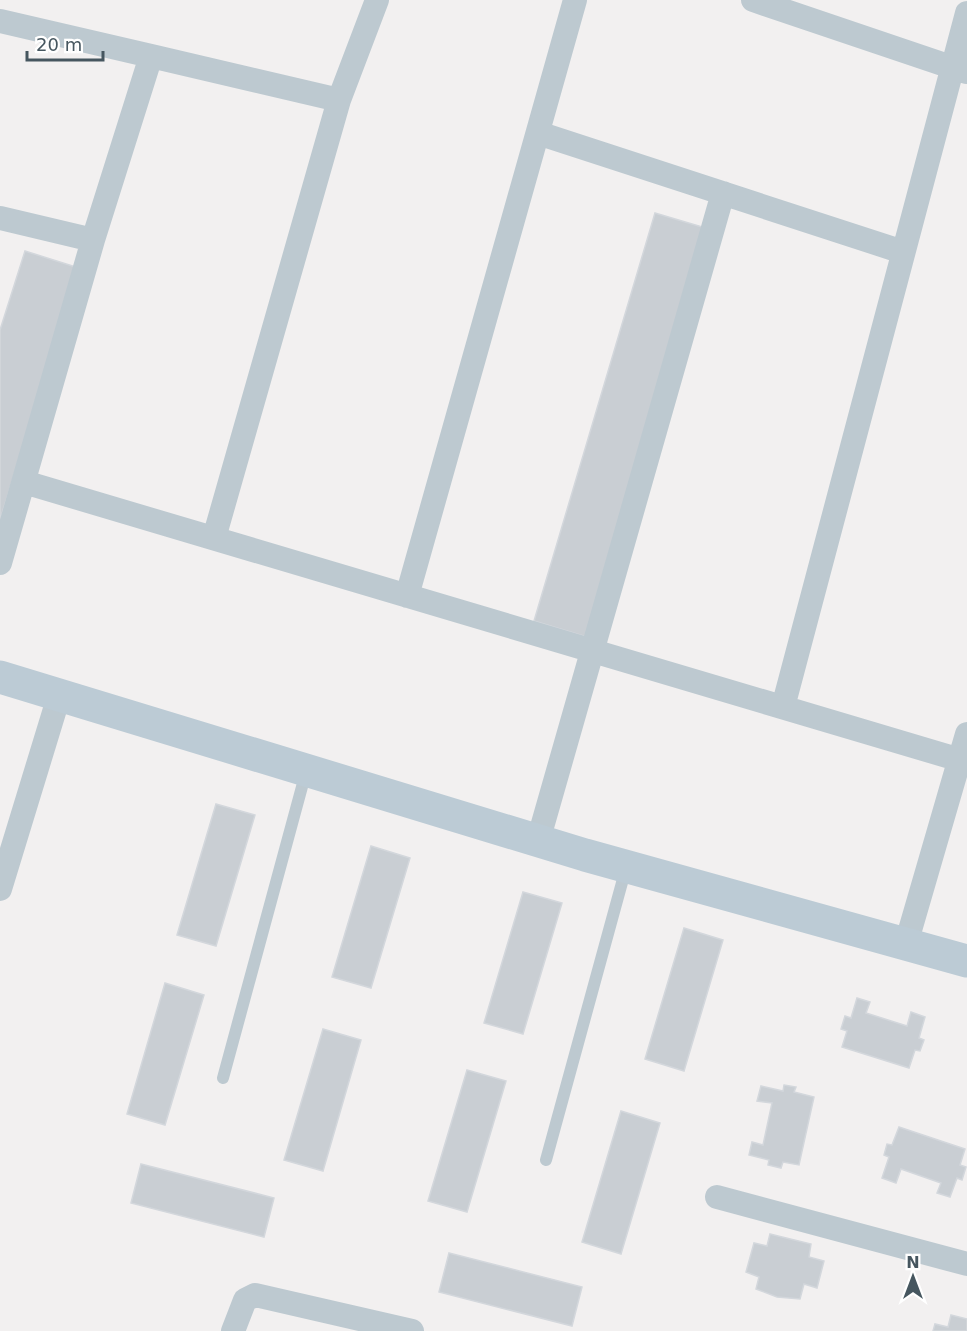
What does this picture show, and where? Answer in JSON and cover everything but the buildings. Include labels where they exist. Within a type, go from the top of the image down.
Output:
[{"type":"street","points":[[214,538],[339,100],[377,0]]},
{"type":"street","points":[[407,596],[575,0]]},
{"type":"street","points":[[753,0],[959,70]]},
{"type":"street","points":[[783,707],[903,252],[959,70],[967,13]]},
{"type":"street","points":[[0,21],[339,100]]},
{"type":"street","points":[[0,563],[93,240],[151,56]]},
{"type":"street","points":[[537,133],[903,252]]},
{"type":"street","points":[[537,841],[723,193]]},
{"type":"street","points":[[0,218],[93,240]]},
{"type":"street","points":[[24,482],[963,761]]},
{"type":"street","points":[[0,677],[537,841],[967,961]]},
{"type":"street","points":[[0,889],[59,696]]},
{"type":"street","points":[[906,944],[963,761],[967,734]]},
{"type":"street","points":[[717,1197],[967,1264]]},
{"type":"street","points":[[233,1331],[244,1300],[255,1295],[412,1331]]},
{"type":"lane","points":[[223,1078],[307,771]]},
{"type":"lane","points":[[546,1160],[627,867]]}]
